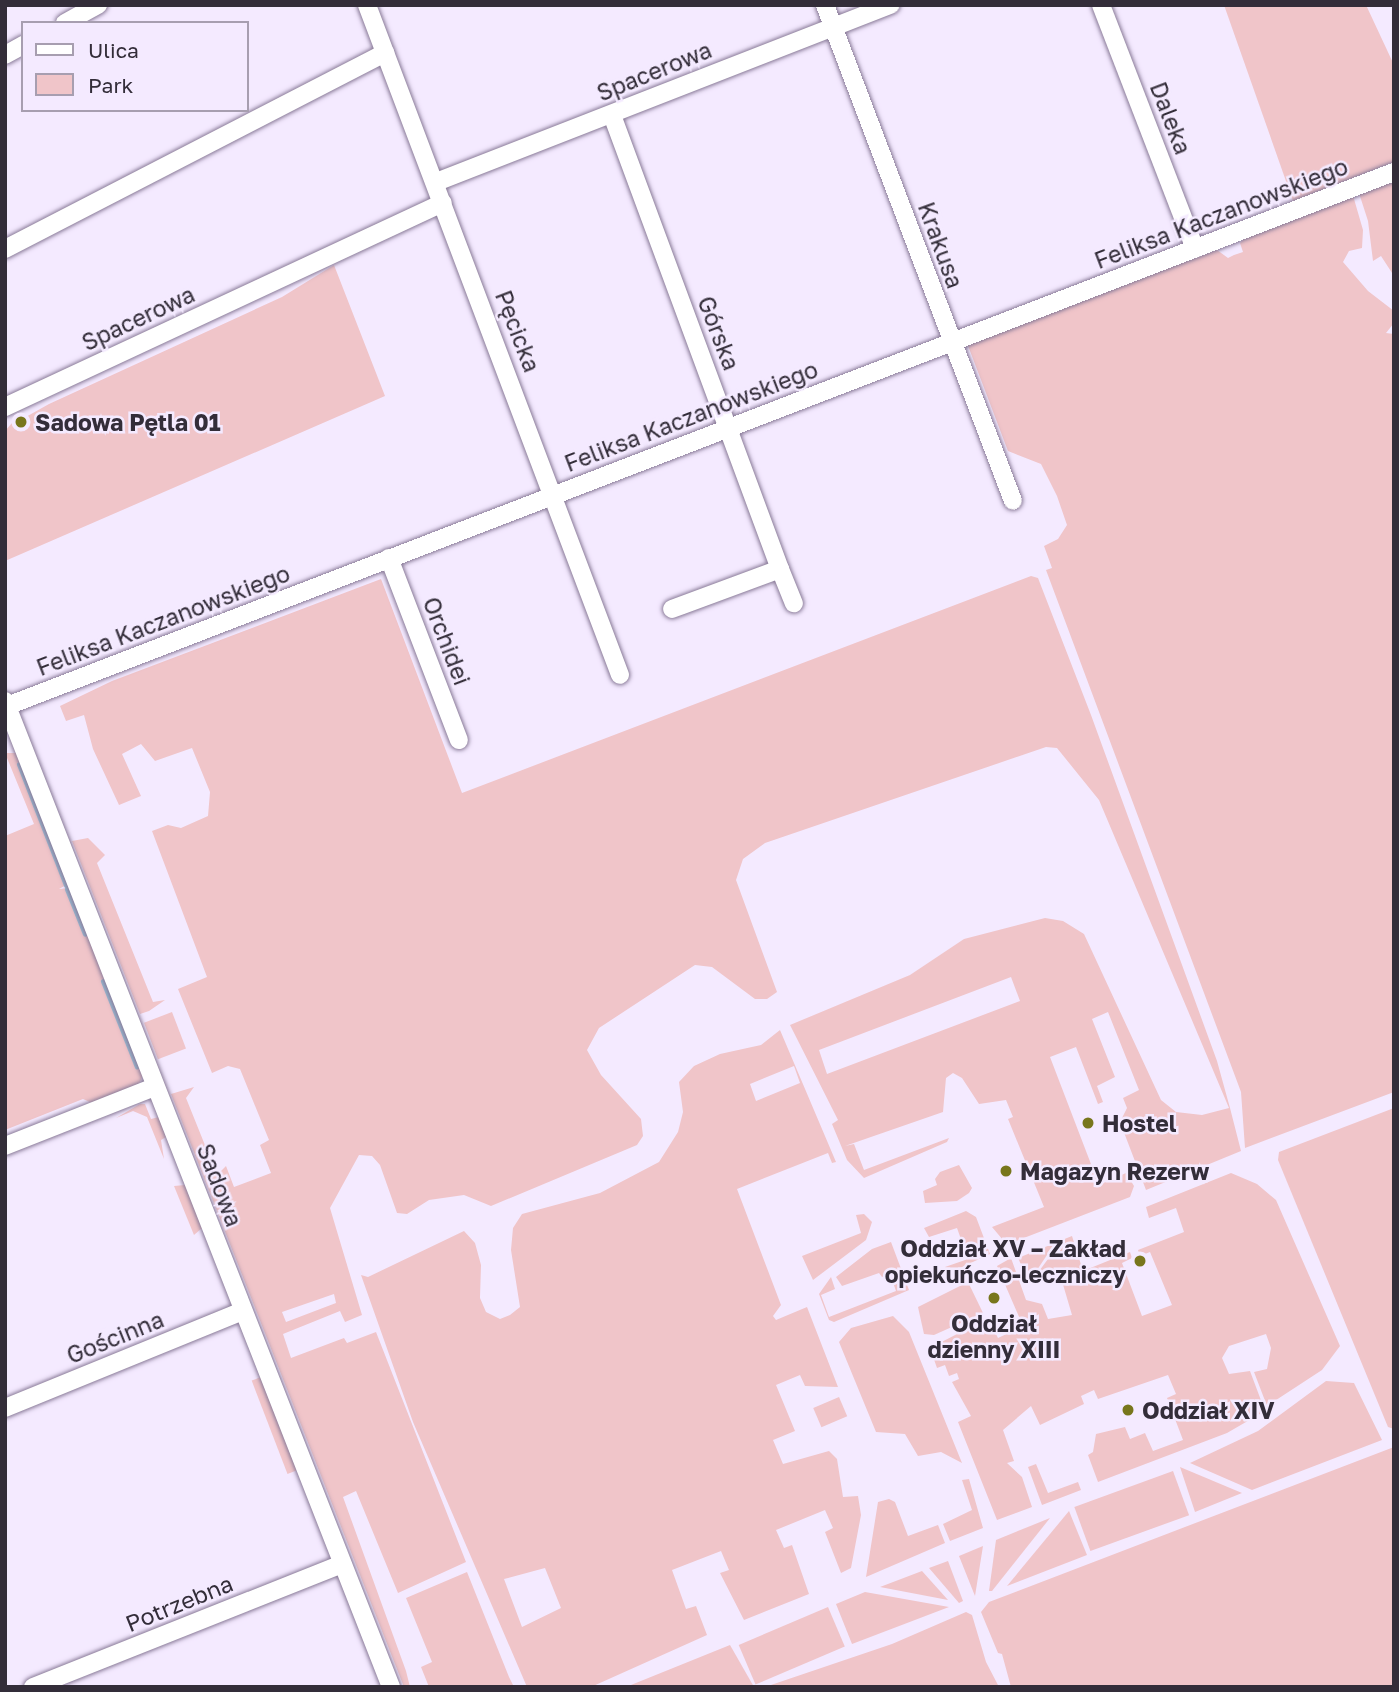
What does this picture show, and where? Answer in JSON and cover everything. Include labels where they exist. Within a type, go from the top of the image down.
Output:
[{"type":"street","points":[[69,21],[98,5]]},
{"type":"street","name":"Pęcicka","points":[[367,5],[620,675]]},
{"type":"street","name":"Krakusa","points":[[825,5],[950,342],[1013,501]]},
{"type":"street","name":"Spacerowa","points":[[436,183],[891,5]]},
{"type":"street","name":"Daleka","points":[[1101,5],[1195,249]]},
{"type":"street","points":[[5,55],[21,47]]},
{"type":"street","points":[[5,249],[386,53]]},
{"type":"street","name":"Górska","points":[[612,115],[794,603]]},
{"type":"street","name":"Feliksa Kaczanowskiego","points":[[6,704],[1394,173]]},
{"type":"street","name":"Spacerowa","points":[[5,407],[443,202]]},
{"type":"street","name":"Orchidei","points":[[389,558],[459,740]]},
{"type":"street","points":[[672,609],[780,569]]},
{"type":"street","name":"Sadowa","points":[[6,704],[13,742],[155,1087],[391,1687]]},
{"type":"street","points":[[5,1146],[155,1087]]},
{"type":"street","name":"Gościnna","points":[[5,1408],[243,1311]]},
{"type":"street","name":"Potrzebna","points":[[33,1687],[342,1564]]},
{"type":"green space","points":[[1224,5],[1366,5],[1394,65],[1394,162],[1293,201]]},
{"type":"green space","points":[[1394,176],[1394,276],[1381,256],[1373,261],[1368,221],[1358,190]]},
{"type":"green space","points":[[1352,192],[1363,230],[1362,248],[1349,251],[1343,262],[1368,291],[1394,311],[1394,323],[1386,333],[1394,334],[1394,1092],[1245,1148],[1241,1092],[1046,570],[1052,568],[1044,546],[1058,539],[1067,525],[1057,496],[1041,464],[1008,451],[967,343],[1217,250],[1228,258],[1243,252],[1240,243],[1246,237]]},
{"type":"green space","points":[[334,265],[385,396],[5,561],[5,431],[12,423],[25,423],[24,418],[49,404],[282,297]]},
{"type":"green space","points":[[1031,576],[1038,578],[1217,1061],[1241,1151],[1146,1190],[1120,1122],[1127,1108],[1123,1098],[1139,1090],[1108,1012],[1092,1019],[1115,1077],[1097,1086],[1103,1102],[1098,1104],[1076,1047],[1050,1057],[1099,1185],[1126,1173],[1134,1186],[1130,1197],[1011,1243],[1003,1240],[992,1227],[1044,1207],[1008,1119],[1013,1117],[1006,1100],[979,1104],[962,1078],[953,1073],[946,1078],[943,1112],[845,1146],[854,1144],[864,1170],[949,1138],[947,1142],[864,1178],[847,1160],[832,1124],[838,1120],[790,1025],[910,975],[964,939],[1045,918],[1063,921],[1084,934],[1161,1100],[1176,1112],[1202,1115],[1229,1108],[1099,800],[1057,748],[1046,747],[765,843],[743,859],[736,880],[777,992],[767,999],[755,999],[712,967],[695,965],[599,1028],[587,1050],[601,1075],[641,1119],[643,1136],[637,1145],[491,1206],[464,1195],[429,1200],[407,1214],[397,1213],[380,1165],[372,1156],[359,1155],[330,1208],[362,1315],[345,1322],[340,1311],[283,1334],[291,1358],[344,1338],[347,1343],[376,1332],[466,1562],[398,1593],[356,1491],[343,1497],[406,1671],[410,1687],[404,1687],[171,1094],[194,1087],[186,1098],[217,1175],[226,1166],[234,1187],[271,1173],[260,1145],[269,1140],[240,1069],[228,1066],[212,1073],[178,989],[207,977],[152,831],[168,825],[181,828],[208,816],[210,792],[192,748],[155,761],[141,744],[122,754],[141,796],[119,805],[93,749],[84,715],[66,721],[60,706],[112,681],[381,579],[462,793]],"holes":[[[1011,977],[1020,1001],[827,1074],[819,1050]],[[334,1294],[336,1303],[286,1322],[282,1312]]]},
{"type":"green space","points":[[5,753],[17,753],[68,884],[59,889],[69,888],[143,1075],[138,1086],[92,1103],[83,1099],[5,1130],[5,836],[34,824]]},
{"type":"green space","points":[[88,838],[105,855],[97,863],[153,1002],[165,1000],[140,1014],[72,841]]},
{"type":"green space","points":[[172,1012],[186,1048],[158,1059],[144,1023]]},
{"type":"green space","points":[[780,1030],[836,1162],[832,1163],[828,1153],[737,1189],[781,1305],[773,1316],[776,1320],[807,1307],[838,1387],[805,1386],[800,1375],[776,1385],[795,1431],[773,1440],[783,1464],[829,1451],[837,1459],[843,1497],[858,1496],[861,1515],[851,1568],[841,1573],[825,1532],[833,1528],[825,1510],[776,1530],[784,1548],[792,1545],[809,1594],[744,1620],[720,1573],[729,1570],[721,1551],[672,1570],[686,1609],[696,1606],[707,1635],[591,1687],[527,1687],[413,1422],[361,1275],[368,1277],[464,1231],[475,1243],[481,1265],[480,1298],[486,1312],[500,1319],[510,1315],[520,1307],[511,1250],[513,1228],[522,1214],[600,1193],[659,1162],[678,1132],[683,1112],[679,1082],[694,1066],[720,1054],[761,1045]],"holes":[[[794,1066],[800,1083],[756,1101],[750,1084]],[[545,1568],[561,1608],[522,1627],[504,1579]]]},
{"type":"green space","points":[[140,1104],[145,1104],[151,1119],[159,1117],[166,1137],[161,1140],[164,1159],[147,1117],[133,1111],[116,1118]]},
{"type":"green space","points":[[1394,1108],[1394,1429],[1388,1427],[1278,1160],[1279,1152]]},
{"type":"green space","points":[[959,1165],[972,1188],[969,1193],[957,1201],[925,1203],[923,1191],[937,1185],[935,1179],[940,1172]]},
{"type":"green space","points":[[1231,1173],[1257,1184],[1276,1200],[1340,1346],[1322,1370],[1267,1406],[1254,1372],[1267,1369],[1271,1348],[1266,1334],[1229,1346],[1222,1358],[1229,1374],[1250,1371],[1265,1411],[1227,1433],[1098,1482],[1088,1455],[1093,1452],[1096,1434],[1125,1427],[1130,1439],[1145,1433],[1153,1451],[1183,1440],[1167,1398],[1176,1394],[1168,1375],[1098,1399],[1094,1390],[1081,1396],[1084,1404],[1040,1425],[1031,1406],[1003,1430],[1014,1461],[1007,1463],[1022,1477],[1032,1507],[997,1520],[958,1422],[971,1416],[952,1382],[959,1379],[957,1373],[949,1376],[945,1365],[937,1368],[930,1348],[988,1318],[998,1338],[1023,1326],[997,1266],[1011,1258],[1026,1300],[1042,1304],[1048,1319],[1072,1315],[1059,1271],[1034,1278],[1062,1240],[1072,1236],[1083,1271],[1130,1252],[1132,1258],[1122,1263],[1142,1316],[1172,1305],[1150,1252],[1140,1256],[1138,1250],[1184,1232],[1176,1208],[1149,1218],[1146,1207]]},
{"type":"green space","points":[[185,1185],[202,1228],[194,1235],[174,1186]]},
{"type":"green space","points":[[966,1211],[976,1217],[990,1254],[947,1274],[945,1267],[968,1259],[957,1228],[929,1237],[924,1228]]},
{"type":"green space","points":[[864,1214],[872,1222],[866,1240],[813,1280],[802,1256],[861,1233],[856,1215]]},
{"type":"green space","points":[[891,1242],[909,1290],[834,1322],[829,1320],[819,1294],[831,1277],[835,1289],[821,1295],[829,1317],[896,1291],[890,1274],[882,1277],[879,1273],[842,1286],[836,1277],[872,1249]]},
{"type":"green space","points":[[1055,1243],[1031,1279],[1027,1278],[1018,1258]]},
{"type":"green space","points":[[968,1282],[983,1313],[934,1335],[924,1334],[918,1307]]},
{"type":"green space","points":[[893,1316],[909,1332],[962,1463],[941,1452],[918,1456],[905,1434],[876,1432],[839,1342],[851,1328]]},
{"type":"green space","points":[[261,1377],[297,1470],[288,1474],[252,1381]]},
{"type":"green space","points":[[1326,1381],[1354,1383],[1382,1440],[1252,1490],[1190,1463],[1258,1431]]},
{"type":"green space","points":[[839,1397],[847,1416],[821,1427],[813,1408]]},
{"type":"green space","points":[[1394,1447],[1394,1687],[1011,1687],[1002,1654],[998,1653],[981,1612],[989,1602]]},
{"type":"green space","points":[[1036,1464],[1048,1493],[1078,1482],[1081,1490],[1042,1505],[1028,1467]]},
{"type":"green space","points":[[1180,1467],[1242,1493],[1195,1512]]},
{"type":"green space","points":[[1173,1471],[1189,1515],[1090,1551],[1074,1507]]},
{"type":"green space","points":[[969,1479],[983,1528],[950,1541],[943,1524],[972,1510],[962,1480]]},
{"type":"green space","points":[[889,1499],[895,1502],[908,1536],[938,1525],[945,1543],[866,1577],[878,1502]]},
{"type":"green space","points":[[1069,1511],[1087,1555],[1007,1586]]},
{"type":"green space","points":[[1050,1518],[992,1591],[989,1591],[996,1540]]},
{"type":"green space","points":[[983,1546],[975,1596],[959,1556]]},
{"type":"green space","points":[[948,1561],[963,1601],[959,1603],[929,1568]]},
{"type":"green space","points":[[922,1571],[948,1600],[880,1587]]},
{"type":"green space","points":[[467,1572],[514,1687],[429,1687],[421,1667],[432,1662],[406,1598]]},
{"type":"green space","points":[[865,1592],[949,1607],[852,1644],[836,1604]]},
{"type":"green space","points":[[828,1607],[845,1647],[756,1684],[739,1645]]},
{"type":"green space","points":[[966,1612],[972,1615],[986,1662],[999,1687],[765,1687],[892,1644]]},
{"type":"green space","points":[[730,1645],[754,1687],[626,1687]]},
{"type":"waterway","points":[[19,764],[66,885]]},
{"type":"waterway","points":[[67,889],[85,934]]},
{"type":"waterway","points":[[103,981],[137,1067]]},
{"type":"place","name":"Sadowa Pętla 01","points":[[21,422]]},
{"type":"place","name":"Hostel","points":[[1088,1123]]},
{"type":"place","name":"Magazyn Rezerw","points":[[1006,1171]]},
{"type":"place","name":"Oddział XV – Zakład opiekuńczo-leczniczy","points":[[1140,1261]]},
{"type":"place","name":"Oddział dzienny XIII","points":[[994,1298]]},
{"type":"place","name":"Oddział XIV","points":[[1128,1410]]}]
